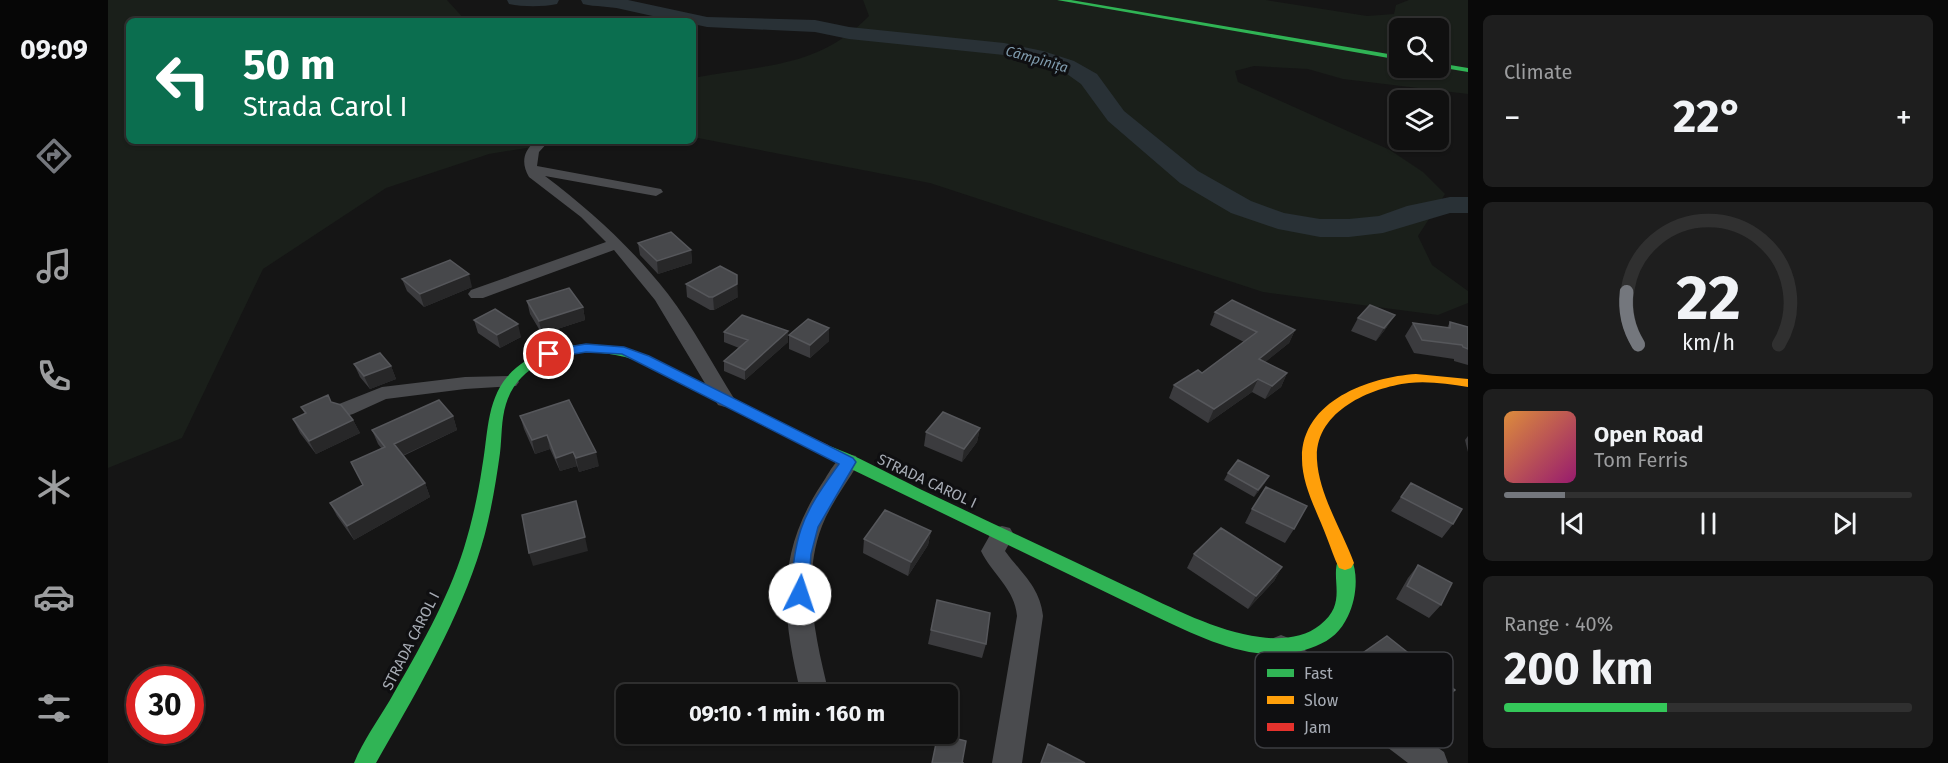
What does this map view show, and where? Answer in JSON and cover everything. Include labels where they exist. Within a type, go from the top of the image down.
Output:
[{"type":"main road","points":[[1060,0],[1389,56]]},
{"type":"main road","points":[[1449,67],[1468,70]]},
{"type":"main road","name":"STRADA CAROL I","points":[[364,763],[442,624],[468,561],[480,518],[501,397],[508,382],[517,371],[531,361],[549,354],[572,349],[600,347],[624,351],[848,462],[1205,629],[1248,643],[1281,646],[1309,641],[1333,628],[1345,607],[1348,580],[1345,557],[1311,471],[1307,453],[1309,436],[1317,420],[1342,400],[1378,384],[1423,376],[1468,383]]},
{"type":"street","points":[[540,144],[530,155],[531,169],[538,178],[586,214],[617,244],[662,298],[725,400]]},
{"type":"street","points":[[531,169],[656,192]]},
{"type":"street","points":[[477,294],[617,244]]},
{"type":"street","points":[[346,409],[382,393],[465,383],[508,382]]},
{"type":"street","points":[[813,684],[802,637],[800,594],[802,554],[810,527],[824,499],[848,462]]},
{"type":"street","points":[[1002,535],[993,551],[1000,563],[1019,584],[1027,597],[1029,608],[1028,633],[1007,763]]},
{"type":"street","points":[[1281,646],[1288,652]]},
{"type":"street","points":[[1413,748],[1433,763]]},
{"type":"shaded area","points":[[108,0],[447,0],[463,18],[126,18],[126,144],[551,144],[489,154],[386,188],[263,269],[182,438],[108,468]]},
{"type":"shaded area","points":[[863,0],[1266,0],[1367,16],[1394,14],[1396,5],[1409,0],[1468,0],[1468,94],[1343,79],[1308,69],[1254,66],[1235,71],[1238,82],[1390,150],[1423,172],[1445,194],[1418,236],[1432,265],[1468,291],[1468,303],[1438,315],[1263,292],[930,183],[696,138],[696,78],[787,62],[829,46],[850,33],[869,16]]},
{"type":"building","points":[[671,232],[691,250],[657,261],[638,243]]},
{"type":"building","points":[[450,260],[469,274],[420,294],[402,279]]},
{"type":"building","points":[[720,266],[737,275],[737,284],[709,297],[686,284]]},
{"type":"building","points":[[569,288],[583,307],[539,321],[527,301]]},
{"type":"building","points":[[1232,300],[1295,330],[1259,359],[1287,373],[1272,386],[1258,379],[1214,409],[1174,385],[1198,370],[1202,373],[1257,332],[1215,312]]},
{"type":"building","points":[[1370,305],[1395,315],[1384,328],[1358,318]]},
{"type":"building","points":[[495,309],[518,324],[497,335],[474,320]]},
{"type":"building","points":[[742,315],[788,331],[745,370],[724,361],[748,340],[724,332]]},
{"type":"building","points":[[808,319],[829,328],[810,345],[789,335]]},
{"type":"building","points":[[1450,322],[1468,327],[1468,349],[1462,345],[1422,340],[1413,323],[1450,328]]},
{"type":"building","points":[[380,353],[391,366],[364,376],[354,364]]},
{"type":"building","points":[[328,395],[331,402],[341,405],[353,420],[309,441],[293,419],[306,413],[301,407]]},
{"type":"building","points":[[439,400],[453,416],[394,444],[425,483],[347,526],[330,503],[363,485],[351,462],[385,447],[372,430]]},
{"type":"building","points":[[569,400],[596,452],[576,458],[573,452],[556,458],[547,435],[532,440],[520,416]]},
{"type":"building","points":[[943,412],[980,428],[964,449],[926,432]]},
{"type":"building","points":[[1238,460],[1269,476],[1258,490],[1228,473]]},
{"type":"building","points":[[1411,483],[1462,509],[1453,524],[1401,497]]},
{"type":"building","points":[[1266,487],[1307,506],[1294,529],[1252,509]]},
{"type":"building","points":[[576,501],[585,537],[529,553],[522,515]]},
{"type":"building","points":[[885,510],[931,531],[911,562],[864,539]]},
{"type":"building","points":[[1221,528],[1282,567],[1256,596],[1194,554]]},
{"type":"building","points":[[1418,565],[1452,583],[1441,605],[1407,586]]},
{"type":"building","points":[[937,600],[990,613],[986,644],[931,630]]},
{"type":"building","points":[[1387,636],[1407,652],[1364,652]]},
{"type":"building","points":[[958,739],[966,741],[962,763],[932,763],[936,744],[958,744]]},
{"type":"building","points":[[1048,744],[1085,763],[1041,763]]},
{"type":"waterway","name":"Câmpinița","points":[[515,0],[551,0]]},
{"type":"waterway","name":"Câmpinița","points":[[589,0],[618,3],[688,18]]},
{"type":"waterway","name":"Câmpinița","points":[[696,20],[815,26],[849,33],[1004,49],[1036,55],[1067,65],[1089,79],[1116,116],[1189,177],[1241,207],[1278,220],[1320,228],[1349,228],[1383,224],[1417,212],[1450,205],[1468,205]]},
{"type":"traffic: fast","points":[[1060,0],[1389,56]]},
{"type":"traffic: fast","points":[[1449,67],[1468,70]]},
{"type":"traffic: fast","points":[[364,763],[434,639],[468,561],[485,494],[497,409],[511,380],[538,359],[572,349],[590,348],[634,356],[691,383]]},
{"type":"traffic: fast","points":[[823,449],[1161,611],[1239,642],[1281,647],[1301,644],[1320,636],[1336,622],[1341,614],[1346,595],[1345,563]]},
{"type":"traffic: slow","points":[[1345,563],[1311,471],[1309,459],[1311,441],[1317,426],[1342,402],[1375,386],[1416,378],[1468,383]]},
{"type":"traffic: jam","points":[[691,383],[823,449]]},
{"type":"route","points":[[549,354],[572,349],[600,347],[624,351],[848,462],[824,499],[810,527],[802,554],[800,594]]}]
